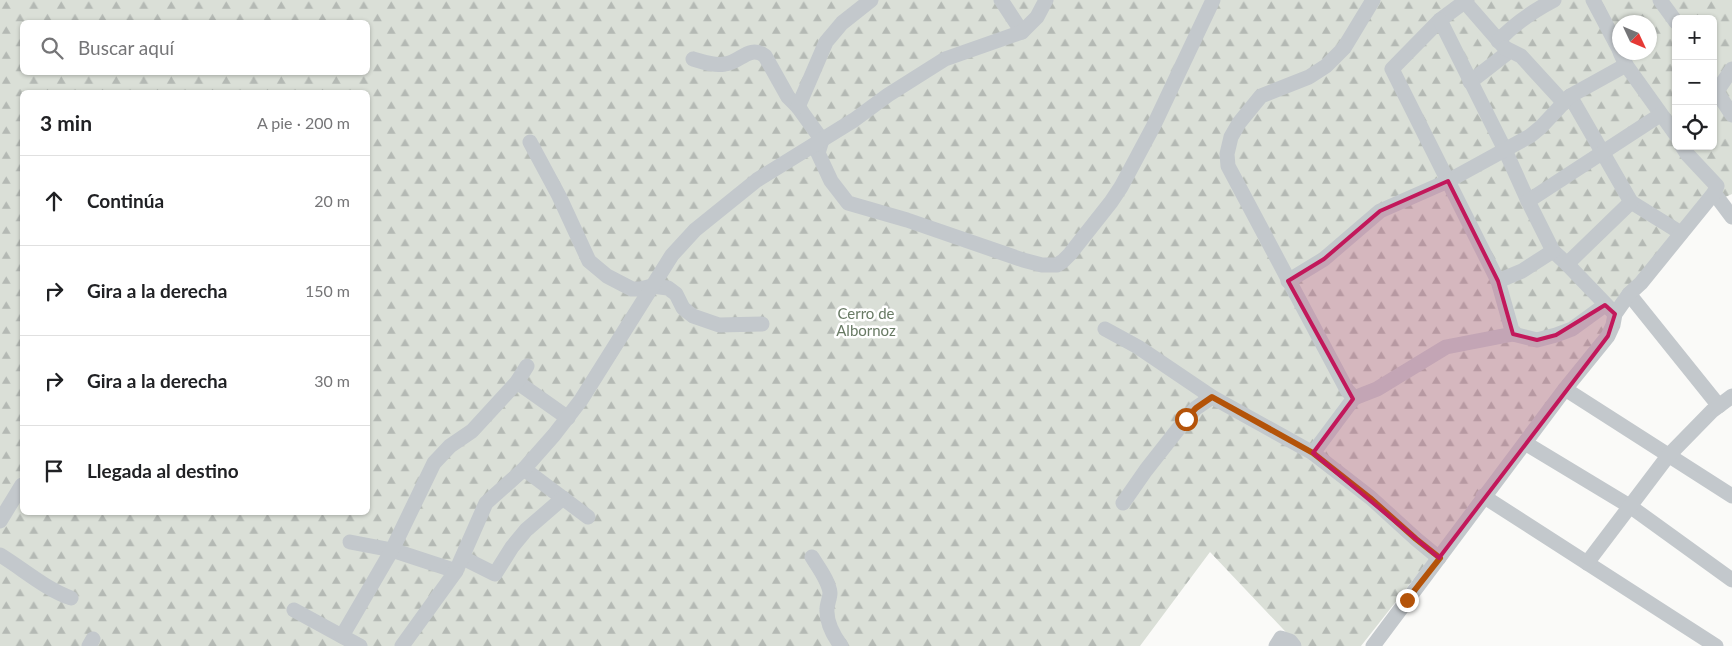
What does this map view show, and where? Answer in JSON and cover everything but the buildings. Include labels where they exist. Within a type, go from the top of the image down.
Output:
[{"type":"street","points":[[798,107],[826,42],[842,23],[871,0]]},
{"type":"street","points":[[1001,0],[1022,32]]},
{"type":"street","points":[[402,646],[460,564],[486,503],[524,469],[568,418],[672,255],[695,230],[757,180],[854,120],[888,95],[945,59],[1022,32],[1037,17],[1046,0]]},
{"type":"street","points":[[822,140],[818,154],[832,181],[848,203],[908,220],[1023,260],[1042,265],[1057,265],[1070,254],[1121,187],[1153,127],[1213,0]]},
{"type":"street","points":[[1354,398],[1347,390],[1228,166],[1227,154],[1231,137],[1239,123],[1261,96],[1309,77],[1326,66],[1344,48],[1373,0]]},
{"type":"street","points":[[1501,44],[1519,21],[1534,10],[1554,0]]},
{"type":"street","points":[[1593,0],[1612,37]]},
{"type":"street","points":[[1660,0],[1672,16]]},
{"type":"street","points":[[1470,82],[1506,54],[1501,44],[1466,1],[1440,20],[1392,69],[1498,281],[1513,334]]},
{"type":"street","points":[[1373,646],[1440,558],[1483,496],[1608,336],[1613,326],[1610,309],[1553,251],[1440,20]]},
{"type":"street","points":[[1501,44],[1521,56],[1567,99],[1603,152],[1631,202],[1681,233]]},
{"type":"street","points":[[693,59],[714,65],[728,64],[754,51],[760,53],[770,64],[788,97],[798,107],[822,140]]},
{"type":"street","points":[[1288,280],[1324,259],[1380,211],[1448,181],[1530,136],[1567,99],[1617,60]]},
{"type":"street","points":[[1625,60],[1672,130]]},
{"type":"street","points":[[1717,88],[1732,69]]},
{"type":"street","points":[[1717,96],[1732,115]]},
{"type":"street","points":[[1528,200],[1660,114]]},
{"type":"street","points":[[530,142],[559,196],[589,261],[607,276],[632,289],[652,286],[668,288],[676,294],[687,312],[719,325],[762,324]]},
{"type":"street","points":[[1313,453],[1354,398],[1377,389],[1446,347],[1513,334],[1537,340],[1556,336],[1610,309],[1629,294],[1641,283],[1714,193],[1717,186],[1685,150]]},
{"type":"street","points":[[1714,193],[1732,216]]},
{"type":"street","points":[[1567,264],[1631,202]]},
{"type":"street","points":[[1498,281],[1522,270],[1553,251]]},
{"type":"street","points":[[1629,294],[1719,406]]},
{"type":"street","points":[[1105,329],[1138,347],[1212,397],[1313,453],[1370,498],[1440,558]]},
{"type":"street","points":[[294,610],[350,642],[434,463],[450,446],[472,432],[516,382],[526,366]]},
{"type":"street","points":[[516,382],[568,418]]},
{"type":"street","points":[[1565,389],[1732,496]]},
{"type":"street","points":[[1587,563],[1668,456],[1719,406],[1732,396]]},
{"type":"street","points":[[1124,504],[1146,470],[1186,419],[1196,408],[1212,397]]},
{"type":"street","points":[[1525,443],[1630,507],[1732,580]]},
{"type":"street","points":[[524,469],[588,517]]},
{"type":"street","points":[[0,521],[20,488]]},
{"type":"street","points":[[1483,496],[1716,646]]},
{"type":"street","points":[[350,542],[460,564],[495,574],[512,547],[526,530],[563,498]]},
{"type":"street","points":[[0,555],[56,593],[71,598]]},
{"type":"street","points":[[812,557],[828,586],[830,594],[827,619],[834,636],[841,646]]},
{"type":"street","points":[[1276,646],[1281,638],[1290,641],[1294,646]]},
{"type":"highlighted area","points":[[1448,181],[1498,281],[1513,334],[1537,340],[1556,335],[1605,305],[1615,314],[1608,336],[1439,558],[1313,453],[1353,399],[1288,281],[1324,259],[1380,211]]},
{"type":"green space","name":"Cerro de Albornoz","points":[[0,0],[1732,0],[1732,194],[1708,205],[1361,646],[1299,646],[1210,552],[1140,646],[0,646]]},
{"type":"route","points":[[1186,419],[1196,408],[1212,397],[1313,453],[1370,498],[1440,558],[1407,600]]}]
